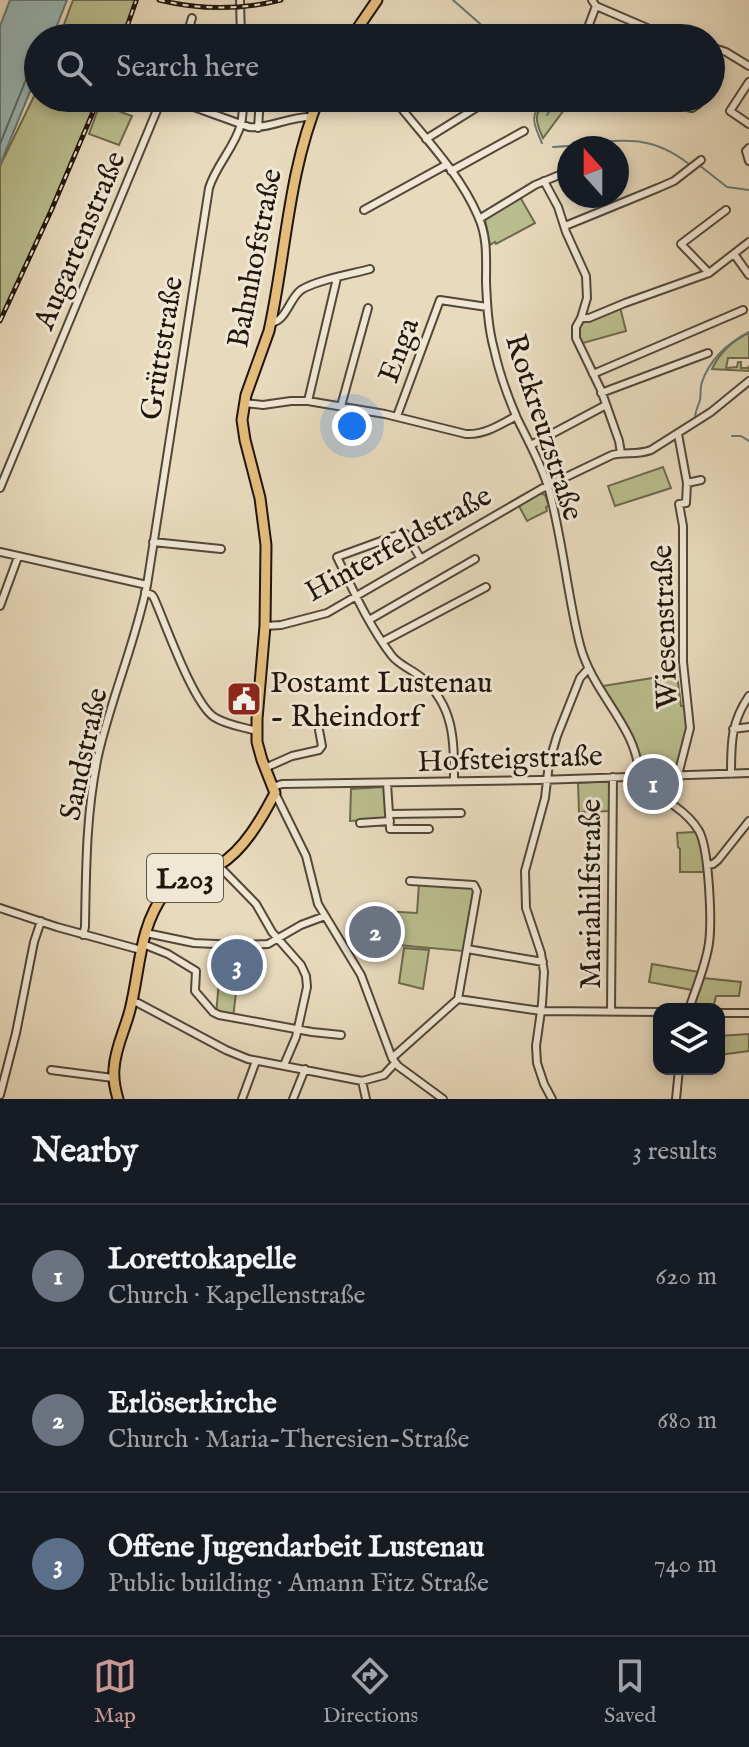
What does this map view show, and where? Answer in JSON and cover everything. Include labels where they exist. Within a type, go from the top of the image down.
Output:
[{"type":"main road","points":[[360,24],[377,0]]},
{"type":"main road","points":[[312,117],[314,112]]},
{"type":"main road","name":"Bahnhofstraße","points":[[274,790],[260,753],[257,731],[265,626],[265,528],[242,420],[248,386],[263,353],[271,323],[298,162],[312,117]]},
{"type":"main road","name":"L203","points":[[118,1099],[113,1078],[115,1057],[132,1001],[142,947],[155,911],[167,890],[229,858],[244,841],[274,790]]},
{"type":"street","points":[[240,0],[241,24]]},
{"type":"street","points":[[588,24],[594,3],[639,24]]},
{"type":"street","points":[[190,24],[192,18]]},
{"type":"street","points":[[725,52],[749,66]]},
{"type":"street","points":[[749,82],[730,111],[749,124]]},
{"type":"street","name":"Augartenstraße","points":[[0,488],[156,112]]},
{"type":"street","points":[[208,112],[241,124]]},
{"type":"street","name":"Bahnhofstraße","points":[[242,112],[241,124],[258,128],[299,117],[312,117]]},
{"type":"street","name":"Bahnhofstraße","points":[[258,128],[259,112]]},
{"type":"street","name":"Rotkreuzstraße","points":[[404,112],[449,168],[479,219],[487,250],[487,307],[498,366],[516,416],[549,486],[578,638],[588,669],[634,745],[639,776]]},
{"type":"street","points":[[426,139],[469,112]]},
{"type":"street","name":"Grüttstraße","points":[[146,589],[209,188],[241,124]]},
{"type":"street","points":[[364,210],[524,131]]},
{"type":"street","points":[[749,148],[746,151],[749,161]]},
{"type":"street","points":[[565,226],[674,181],[701,160]]},
{"type":"street","points":[[479,219],[557,176]]},
{"type":"street","points":[[544,181],[586,276],[587,298],[576,327],[576,338],[606,405],[621,453]]},
{"type":"street","points":[[709,273],[681,244],[726,210]]},
{"type":"street","points":[[581,318],[589,318],[709,273],[749,242]]},
{"type":"street","points":[[734,254],[749,275]]},
{"type":"street","points":[[271,323],[281,319],[291,302],[304,289],[370,269]]},
{"type":"street","points":[[308,401],[337,278]]},
{"type":"street","name":"Enga","points":[[397,416],[440,300],[487,307]]},
{"type":"street","points":[[341,406],[368,308]]},
{"type":"street","points":[[593,374],[743,310]]},
{"type":"street","points":[[601,393],[708,353]]},
{"type":"street","name":"Hinterfeldstraße","points":[[265,626],[327,613],[549,486],[612,455],[646,452],[720,406],[749,381]]},
{"type":"street","points":[[244,403],[263,405],[308,401],[397,416],[466,434],[485,432],[516,416]]},
{"type":"street","points":[[531,445],[606,405]]},
{"type":"street","name":"Wiesenstraße","points":[[678,434],[687,483],[686,503],[679,504],[683,526],[683,662],[690,728],[678,775]]},
{"type":"street","points":[[687,483],[701,480]]},
{"type":"street","points":[[327,561],[403,533],[421,559]]},
{"type":"street","points":[[153,542],[221,549]]},
{"type":"street","points":[[0,552],[146,589],[154,598],[195,693],[207,711],[220,720],[257,731]]},
{"type":"street","points":[[0,606],[18,557]]},
{"type":"street","points":[[337,557],[382,642],[395,660],[422,678],[445,709],[453,735],[454,781]]},
{"type":"street","points":[[369,620],[475,559]]},
{"type":"street","points":[[382,642],[486,587]]},
{"type":"street","name":"Sandstraße","points":[[83,935],[87,836],[94,779],[146,589]]},
{"type":"street","points":[[552,1099],[537,1063],[543,962],[526,908],[525,871],[542,812],[549,763],[564,716],[581,676],[588,669]]},
{"type":"street","points":[[731,774],[733,729],[749,696]]},
{"type":"street","points":[[733,729],[749,727]]},
{"type":"street","points":[[265,768],[292,756],[319,750],[322,746],[319,730]]},
{"type":"street","name":"Hofsteigstraße","points":[[274,790],[282,784],[749,773]]},
{"type":"street","name":"Mariahilfstraße","points":[[611,1011],[613,777]]},
{"type":"street","points":[[387,783],[390,829],[429,829]]},
{"type":"street","points":[[645,789],[673,805],[693,823],[703,840],[710,941],[691,1003]]},
{"type":"street","points":[[274,790],[306,856],[318,904],[361,975],[394,1061],[443,1099]]},
{"type":"street","points":[[360,823],[389,817],[461,813]]},
{"type":"street","points":[[707,865],[718,860],[749,821]]},
{"type":"street","points":[[218,865],[256,904],[306,976],[307,987],[298,1029],[284,1065]]},
{"type":"street","points":[[132,1001],[226,1050],[256,1061],[362,1081],[384,1075],[394,1061],[458,999],[477,891],[474,885],[410,881]]},
{"type":"street","points":[[0,908],[83,935],[168,954],[196,971],[195,991],[219,1015],[341,1035]]},
{"type":"street","points":[[146,933],[194,943],[268,944],[301,925],[325,916]]},
{"type":"street","points":[[0,1095],[41,921]]},
{"type":"street","points":[[467,949],[543,962]]},
{"type":"street","points":[[458,999],[541,1011],[653,1012]]},
{"type":"street","points":[[725,1013],[749,1013]]},
{"type":"street","points":[[242,1099],[256,1061]]},
{"type":"street","points":[[293,1099],[305,1069]]},
{"type":"street","points":[[51,1070],[113,1078]]},
{"type":"street","points":[[676,1099],[678,1075]]},
{"type":"street","points":[[362,1081],[366,1099]]},
{"type":"green space","points":[[73,0],[138,0],[128,24],[64,24]]},
{"type":"green space","points":[[26,112],[92,112],[0,321],[0,166]]},
{"type":"green space","points":[[97,112],[121,112],[132,116],[119,145],[89,134]]},
{"type":"green space","points":[[538,112],[562,112],[543,138]]},
{"type":"green space","points":[[520,197],[535,223],[490,245],[485,219]]},
{"type":"green space","points":[[620,307],[626,331],[581,342],[578,333],[582,323]]},
{"type":"green space","points":[[749,333],[749,358],[728,358],[726,368],[737,367],[741,362],[741,368],[749,366],[749,371],[712,369],[727,348]]},
{"type":"green space","points":[[663,467],[671,488],[615,506],[608,486]]},
{"type":"green space","points":[[540,493],[545,495],[549,506],[546,507],[547,511],[527,521],[519,506]]},
{"type":"green space","points":[[677,674],[681,706],[688,706],[690,730],[678,775],[639,776],[637,756],[597,687]]},
{"type":"green space","points":[[609,781],[610,811],[579,812],[578,783]]},
{"type":"green space","points":[[384,787],[386,819],[350,821],[351,789]]},
{"type":"green space","points":[[695,832],[703,845],[705,872],[680,872],[677,833]]},
{"type":"green space","points":[[419,883],[474,886],[463,951],[398,945],[391,928],[393,921],[384,921],[383,911],[417,913]]},
{"type":"green space","points":[[404,948],[429,950],[423,989],[399,983]]},
{"type":"green space","points":[[652,964],[699,972],[692,990],[649,982]]},
{"type":"green space","points":[[703,978],[741,982],[739,996],[716,996],[714,1003],[695,1003]]},
{"type":"green space","points":[[219,982],[237,984],[233,1018],[216,1014]]},
{"type":"green space","points":[[749,1034],[749,1051],[725,1054],[725,1036]]},
{"type":"water","points":[[10,0],[67,0],[58,24],[24,24],[24,106],[0,165],[0,26]]},
{"type":"waterway","points":[[453,0],[480,24]]},
{"type":"waterway","points":[[536,112],[534,120],[542,143]]},
{"type":"waterway","points":[[553,147],[608,141],[640,142],[673,153],[693,165]]},
{"type":"waterway","points":[[699,165],[727,187],[749,190]]},
{"type":"waterway","points":[[695,418],[702,382],[710,366],[727,347],[749,332]]},
{"type":"waterway","points":[[732,436],[741,436],[749,441]]},
{"type":"railway","points":[[159,0],[220,8],[281,0]]},
{"type":"railway","points":[[128,24],[136,1]]},
{"type":"railway","points":[[0,321],[93,112]]},
{"type":"place","name":"Postamt Lustenau - Rheindorf","points":[[244,699]]},
{"type":"place","name":"Lorettokapelle","points":[[653,784]]},
{"type":"place","name":"Erlöserkirche","points":[[375,932]]},
{"type":"place","name":"Offene Jugendarbeit Lustenau","points":[[237,965]]}]
